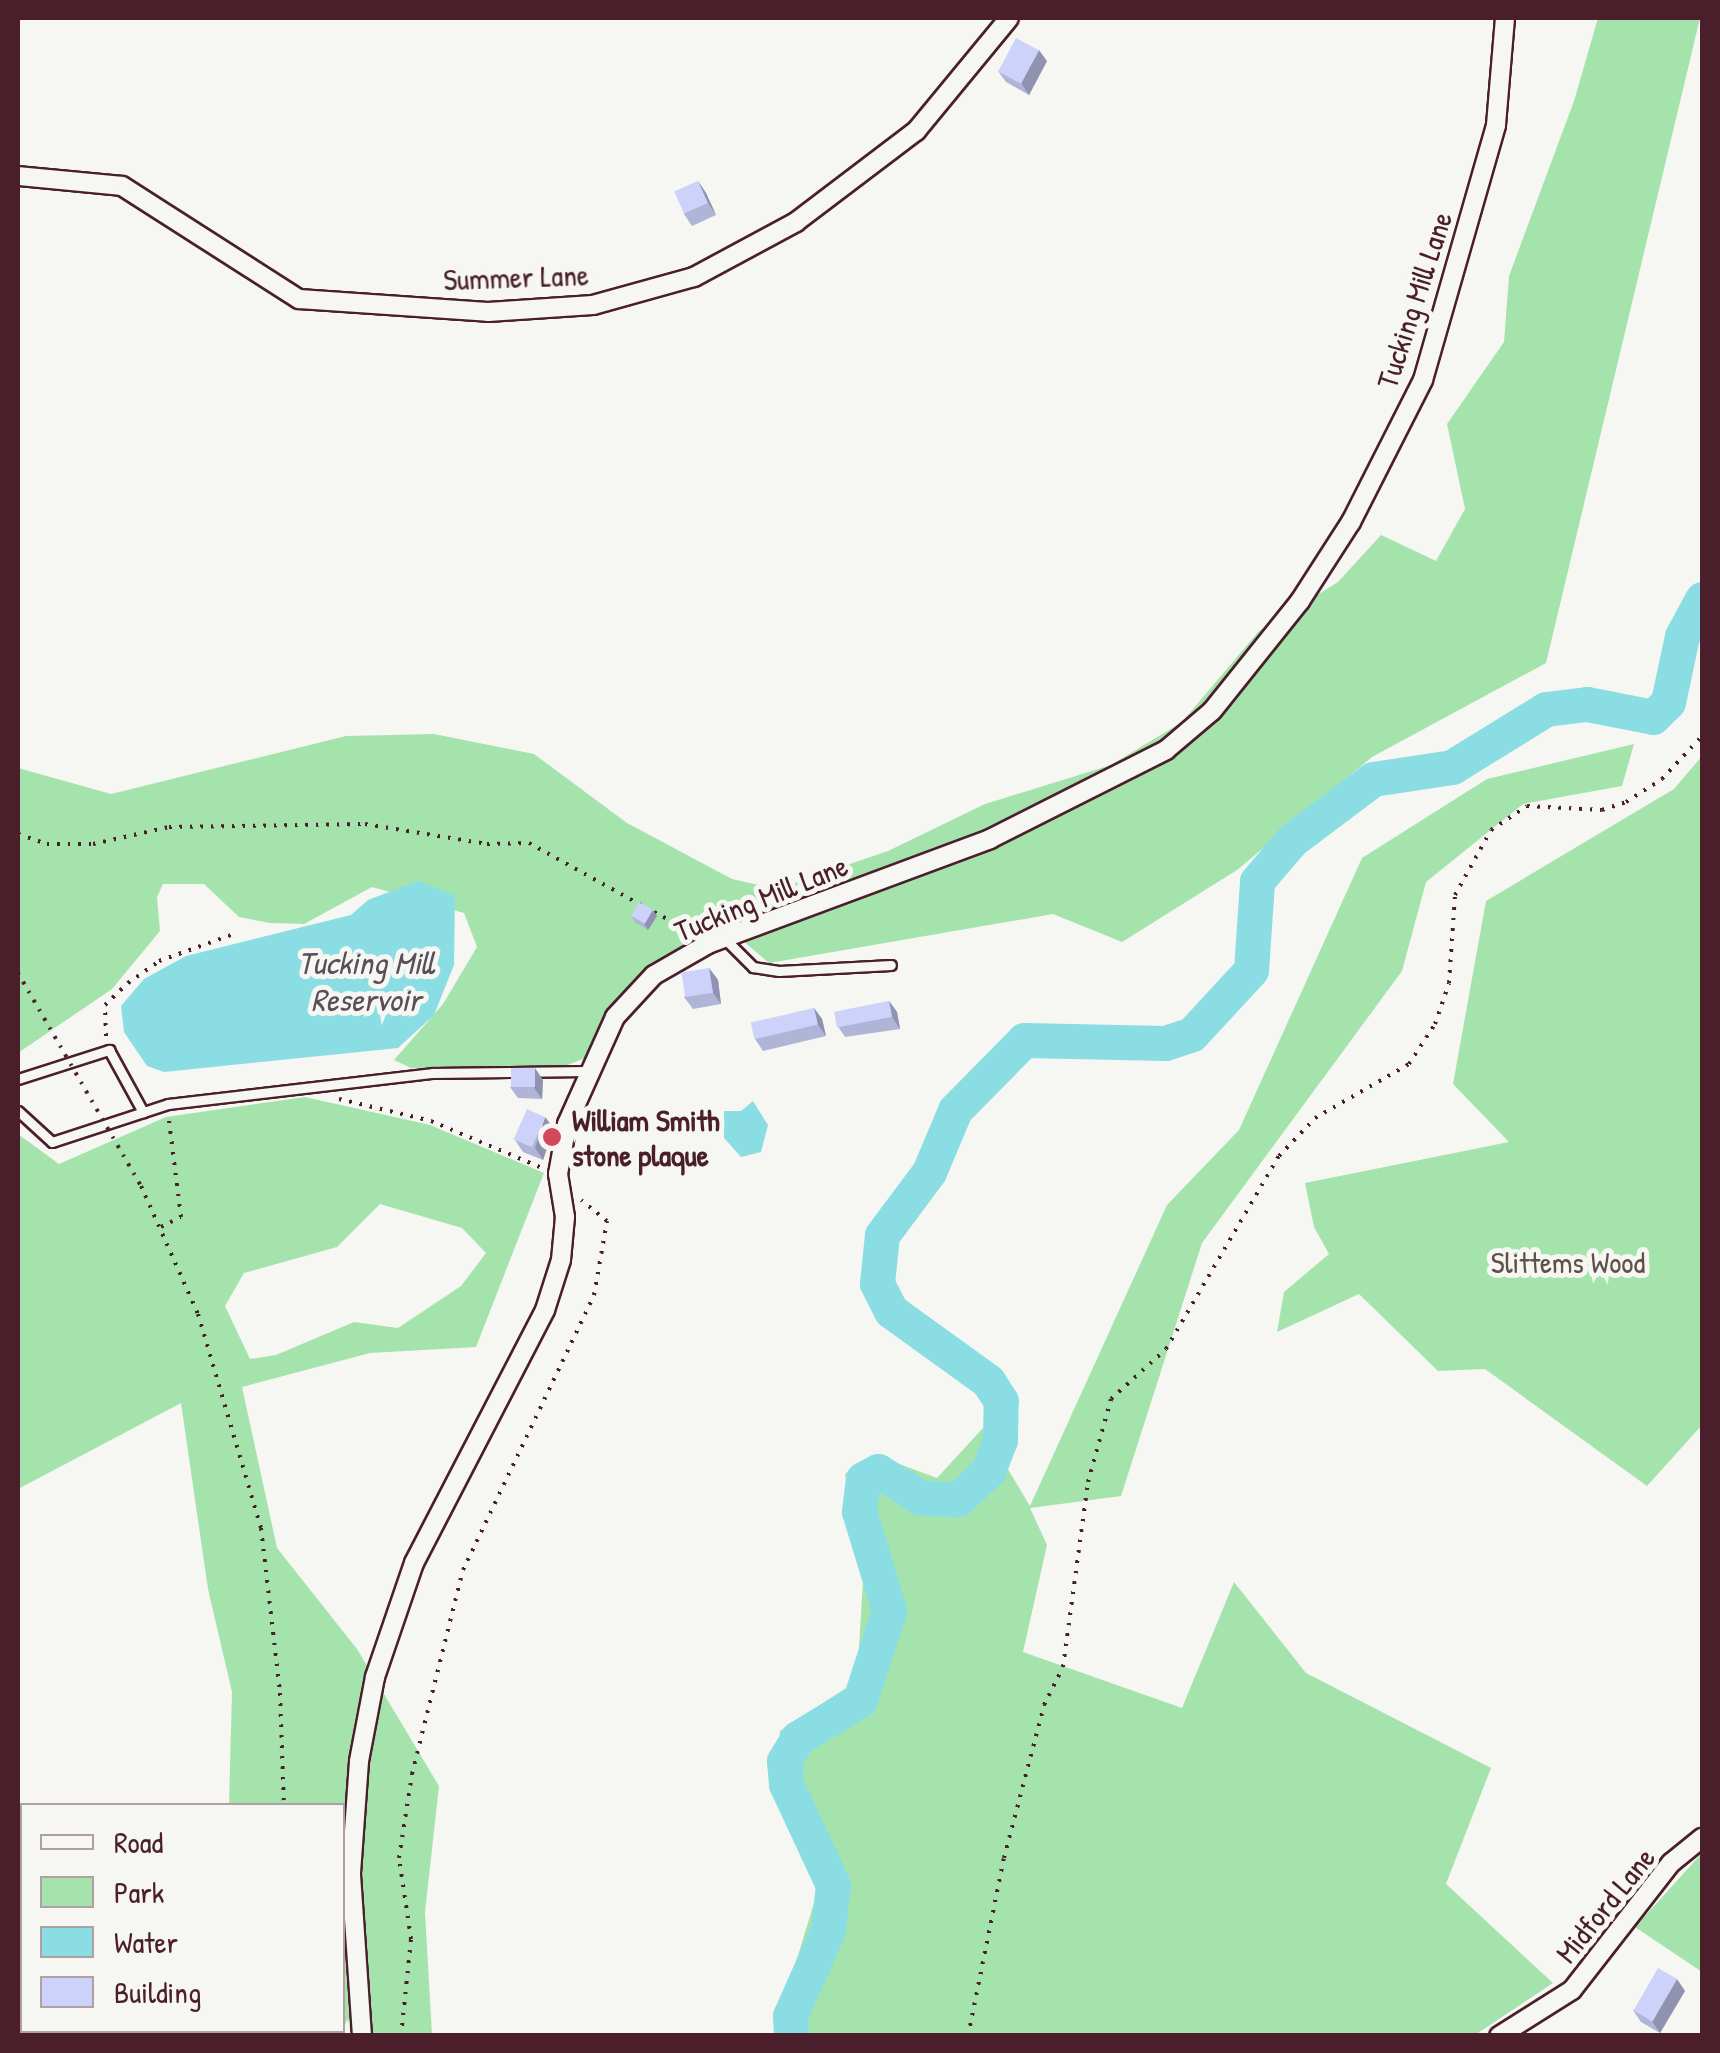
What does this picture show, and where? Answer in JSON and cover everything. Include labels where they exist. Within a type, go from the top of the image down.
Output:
[{"type":"street","name":"Summer Lane","points":[[18,176],[122,186],[298,298],[488,312],[593,305],[694,278],[796,222],[916,131],[1009,18]]},
{"type":"street","name":"Tucking Mill Lane","points":[[362,2036],[351,1873],[359,1761],[375,1677],[414,1563],[545,1310],[566,1217],[558,1174],[566,1124],[586,1070],[634,992],[716,940],[990,839],[1101,787],[1166,750],[1245,674],[1350,522],[1423,380],[1496,125],[1505,18]]},
{"type":"street","name":"Midford Lane","points":[[1499,2036],[1572,1990],[1671,1863],[1702,1838]]},
{"type":"lane","points":[[716,940],[753,967],[891,965]]},
{"type":"lane","points":[[18,1080],[109,1050],[143,1112]]},
{"type":"lane","points":[[18,1111],[52,1142],[143,1112],[433,1073],[586,1070]]},
{"type":"path","points":[[968,2036],[1004,1858],[1044,1705],[1063,1667],[1090,1504],[1088,1482],[1111,1398],[1166,1348],[1279,1156],[1315,1118],[1409,1064],[1435,1024],[1450,983],[1455,896],[1491,830],[1527,806],[1602,810],[1626,802],[1662,779],[1702,736]]},
{"type":"path","points":[[18,834],[47,844],[93,844],[169,827],[365,824],[488,844],[529,844],[716,940]]},
{"type":"path","points":[[109,1050],[106,1005],[128,983],[159,962],[234,934]]},
{"type":"path","points":[[18,973],[141,1186],[209,1347],[260,1528],[280,1693],[284,1803]]},
{"type":"path","points":[[334,1098],[431,1120],[558,1174]]},
{"type":"path","points":[[143,1112],[148,1118],[168,1111]]},
{"type":"path","points":[[161,1226],[181,1217],[169,1122]]},
{"type":"path","points":[[401,2036],[411,1939],[399,1858],[412,1774],[463,1570],[594,1295],[607,1221],[577,1194]]},
{"type":"green space","points":[[1598,18],[1700,18],[1546,663],[1372,757],[1237,870],[1122,942],[1053,914],[769,963],[729,929],[692,946],[585,1058],[565,1066],[411,1068],[394,1060],[443,1004],[477,947],[464,913],[372,887],[304,924],[270,923],[239,917],[204,884],[163,884],[157,897],[160,931],[112,989],[18,1053],[18,768],[111,794],[346,736],[434,734],[534,754],[627,823],[732,879],[776,889],[888,851],[985,804],[1111,765],[1182,722],[1259,631],[1338,582],[1381,535],[1436,561],[1465,509],[1447,424],[1504,342],[1509,276],[1574,101]]},
{"type":"green space","points":[[1634,744],[1622,786],[1523,804],[1426,882],[1402,971],[1202,1243],[1121,1496],[1030,1508],[1047,1545],[1023,1652],[1182,1708],[1234,1582],[1306,1673],[1491,1768],[1446,1884],[1553,1983],[1475,2035],[783,2035],[780,2014],[818,1890],[776,1784],[780,1731],[857,1681],[863,1581],[845,1474],[875,1455],[937,1478],[983,1428],[1030,1506],[1167,1205],[1239,1130],[1362,858],[1487,779]]},
{"type":"green space","name":"Slittems Wood","points":[[1702,756],[1702,1425],[1647,1486],[1485,1369],[1438,1371],[1359,1294],[1277,1332],[1284,1292],[1329,1254],[1314,1227],[1305,1183],[1509,1142],[1453,1084],[1486,901],[1674,789]]},
{"type":"green space","points":[[305,1097],[430,1125],[544,1173],[476,1347],[370,1353],[242,1387],[277,1548],[357,1649],[439,1786],[425,1912],[432,2035],[351,2035],[348,2019],[345,2024],[345,1803],[229,1803],[232,1692],[208,1589],[181,1403],[18,1489],[18,1134],[59,1164],[166,1117]],"holes":[[[380,1204],[462,1228],[486,1253],[461,1286],[398,1328],[354,1322],[276,1355],[250,1359],[225,1306],[244,1273],[337,1247]]]},
{"type":"green space","points":[[1702,1853],[1702,1972],[1635,1927]]},
{"type":"water","name":"Tucking Mill Reservoir","points":[[418,881],[455,895],[454,965],[434,1015],[398,1048],[164,1072],[147,1066],[124,1032],[121,1006],[144,979],[186,956],[351,915],[368,900]]},
{"type":"water","points":[[753,1101],[768,1125],[761,1152],[741,1157],[724,1138],[724,1111],[741,1111]]},
{"type":"building","points":[[1016,38],[1039,50],[1021,84],[998,72]]},
{"type":"building","points":[[698,181],[708,203],[684,214],[674,192]]},
{"type":"building","points":[[639,902],[653,910],[645,924],[631,916]]},
{"type":"building","points":[[709,968],[713,993],[685,997],[681,972]]},
{"type":"building","points":[[889,1001],[892,1017],[837,1027],[834,1012]]},
{"type":"building","points":[[814,1008],[818,1025],[754,1039],[751,1023]]},
{"type":"building","points":[[511,1068],[535,1068],[535,1087],[511,1087]]},
{"type":"building","points":[[527,1109],[545,1117],[532,1147],[514,1139]]},
{"type":"building","points":[[1658,1968],[1677,1979],[1653,2021],[1634,2010]]},
{"type":"waterway","points":[[791,2036],[790,2016],[828,1930],[833,1885],[786,1784],[784,1761],[798,1738],[860,1700],[889,1610],[859,1511],[863,1479],[878,1471],[921,1498],[958,1499],[988,1471],[1000,1440],[1001,1401],[988,1381],[891,1311],[877,1283],[882,1235],[929,1172],[955,1110],[1024,1040],[1165,1043],[1192,1034],[1251,970],[1257,881],[1292,840],[1373,779],[1452,767],[1546,709],[1587,704],[1653,717],[1668,702],[1682,636],[1702,599]]},
{"type":"place","name":"William Smith stone plaque","points":[[552,1137]]}]
